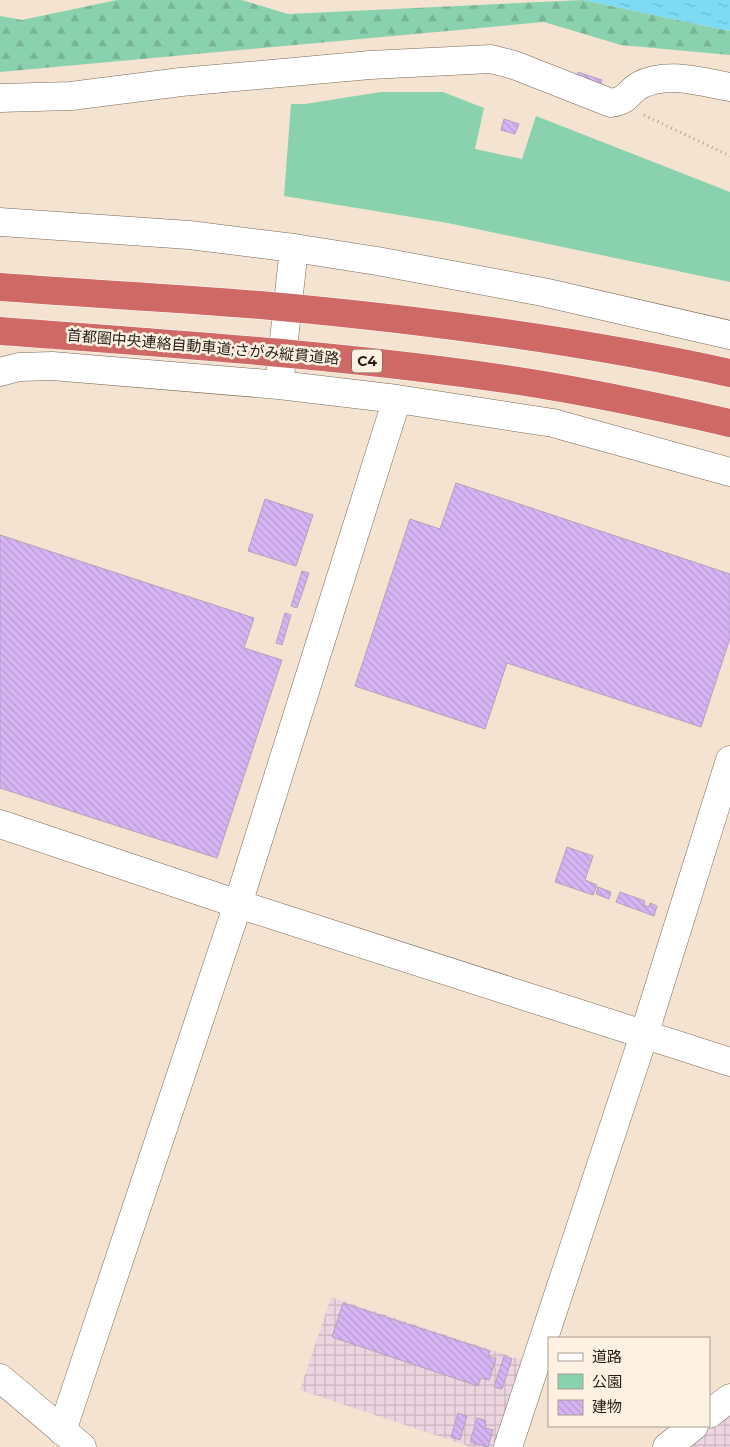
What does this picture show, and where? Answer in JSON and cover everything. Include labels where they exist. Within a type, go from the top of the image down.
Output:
[{"type":"highway","points":[[0,287],[270,306],[400,320],[529,336],[650,355],[730,372]]},
{"type":"highway","name":"首都圏中央連絡自動車道;さがみ縦貫道路","points":[[0,331],[262,350],[394,364],[520,381],[636,402],[730,423]]},
{"type":"street","points":[[0,98],[71,96],[181,82],[370,65],[491,59],[514,65],[611,103],[622,102],[639,86],[652,81],[671,78],[730,87]]},
{"type":"street","points":[[0,222],[189,235],[294,248],[543,292],[730,335]]},
{"type":"street","points":[[279,385],[294,248]]},
{"type":"street","points":[[0,372],[19,367],[52,366],[279,385],[397,399],[553,423],[730,472]]},
{"type":"street","points":[[0,1378],[72,1439],[397,399]]},
{"type":"street","points":[[508,1447],[644,1035],[730,760]]},
{"type":"street","points":[[0,824],[238,904],[730,1062]]},
{"type":"street","points":[[710,1413],[730,1398]]},
{"type":"street","points":[[667,1447],[693,1427]]},
{"type":"path","points":[[622,102],[730,156]]},
{"type":"shaded area","points":[[331,1297],[522,1360],[493,1447],[471,1447],[300,1390]]},
{"type":"shaded area","points":[[730,1415],[730,1447],[692,1447],[701,1437]]},
{"type":"green space","points":[[117,0],[242,0],[288,14],[583,0],[730,31],[730,55],[621,45],[544,22],[0,72],[0,16],[22,20]]},
{"type":"green space","points":[[381,92],[443,92],[484,108],[475,149],[522,159],[536,116],[730,192],[730,282],[448,223],[284,196],[291,104],[305,104]]},
{"type":"water","points":[[583,0],[730,0],[730,31]]},
{"type":"building","points":[[578,72],[602,80],[600,86],[576,78]]},
{"type":"building","points":[[504,119],[519,124],[515,134],[501,130]]},
{"type":"building","points":[[456,483],[730,574],[730,638],[701,727],[507,663],[485,729],[355,686],[410,519],[440,529]]},
{"type":"building","points":[[265,499],[313,515],[296,566],[248,551]]},
{"type":"building","points":[[0,535],[254,618],[244,648],[282,660],[217,858],[0,788]]},
{"type":"building","points":[[302,571],[309,573],[297,608],[291,606]]},
{"type":"building","points":[[285,613],[291,615],[282,645],[276,643]]},
{"type":"building","points":[[567,847],[593,856],[585,880],[597,885],[593,895],[555,882]]},
{"type":"building","points":[[598,887],[611,892],[609,899],[596,894]]},
{"type":"building","points":[[620,892],[645,901],[644,905],[649,907],[650,903],[657,906],[654,916],[616,902]]},
{"type":"building","points":[[343,1303],[490,1351],[488,1356],[496,1359],[489,1380],[481,1378],[478,1386],[332,1337]]},
{"type":"building","points":[[504,1356],[512,1359],[502,1389],[494,1387]]},
{"type":"building","points":[[458,1413],[467,1416],[460,1440],[451,1437]]},
{"type":"building","points":[[477,1418],[486,1421],[485,1428],[493,1430],[488,1447],[470,1442]]}]
